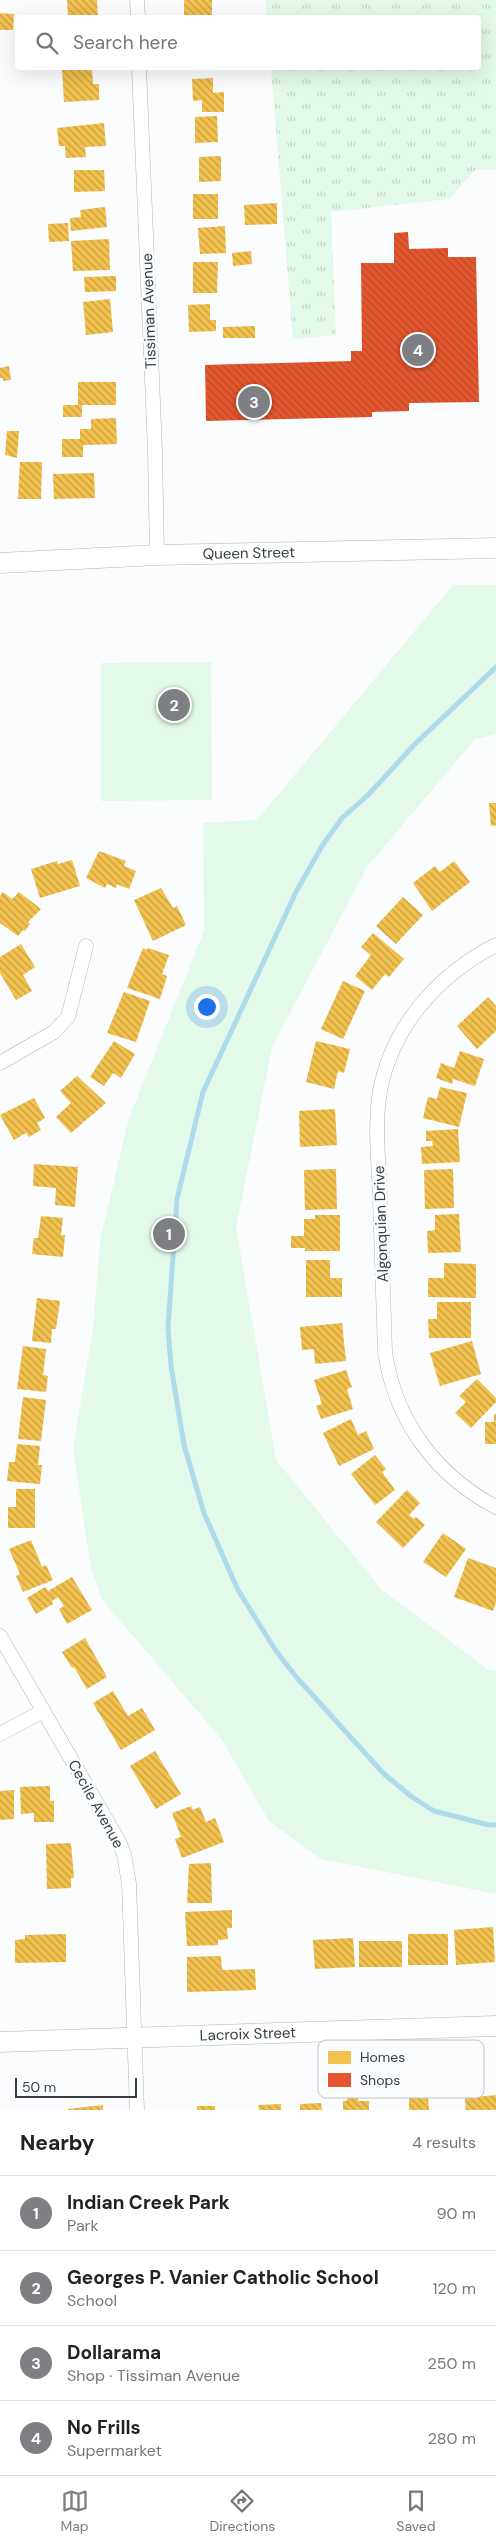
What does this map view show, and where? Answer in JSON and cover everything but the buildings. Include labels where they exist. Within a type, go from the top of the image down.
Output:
[{"type":"street","points":[[137,0],[138,15]]},
{"type":"street","name":"Tissiman Avenue","points":[[139,70],[156,452],[157,555]]},
{"type":"street","name":"Queen Street","points":[[0,563],[157,555],[496,548]]},
{"type":"street","name":"Algonquian Drive","points":[[496,945],[452,972],[425,1000],[409,1021],[395,1042],[387,1064],[378,1116],[384,1352],[388,1373],[404,1415],[422,1446],[451,1477],[472,1494],[496,1507]]},
{"type":"street","points":[[0,1063],[62,1025],[72,1006],[86,946]]},
{"type":"street","name":"Cecile Avenue","points":[[0,1636],[118,1840],[124,1854],[129,1884],[137,2110]]},
{"type":"street","points":[[0,1734],[43,1710]]},
{"type":"street","name":"Lacroix Street","points":[[0,2042],[496,2026]]},
{"type":"green space","points":[[265,0],[496,0],[496,170],[475,170],[449,199],[331,212],[336,335],[293,339],[271,70],[481,70],[481,15],[267,15]]},
{"type":"green space","points":[[453,585],[496,585],[496,734],[475,739],[367,867],[272,1047],[236,1227],[276,1460],[382,1590],[487,1669],[496,1671],[496,1894],[321,1859],[269,1821],[222,1740],[103,1601],[91,1569],[73,1448],[93,1330],[100,1241],[128,1121],[204,931],[203,823],[257,820]]},
{"type":"green space","points":[[211,662],[212,800],[101,801],[101,663]]},
{"type":"waterway","points":[[496,667],[414,745],[368,795],[342,818],[322,846],[296,892],[203,1092],[177,1199],[168,1328],[171,1366],[184,1445],[204,1513],[238,1590],[276,1651],[298,1679],[384,1774],[412,1797],[434,1811],[489,1825],[496,1825]]},
{"type":"place","name":"No Frills","points":[[418,350]]},
{"type":"place","name":"Dollarama","points":[[254,402]]},
{"type":"place","name":"Georges P. Vanier Catholic School","points":[[174,705]]},
{"type":"place","name":"Indian Creek Park","points":[[169,1234]]}]
